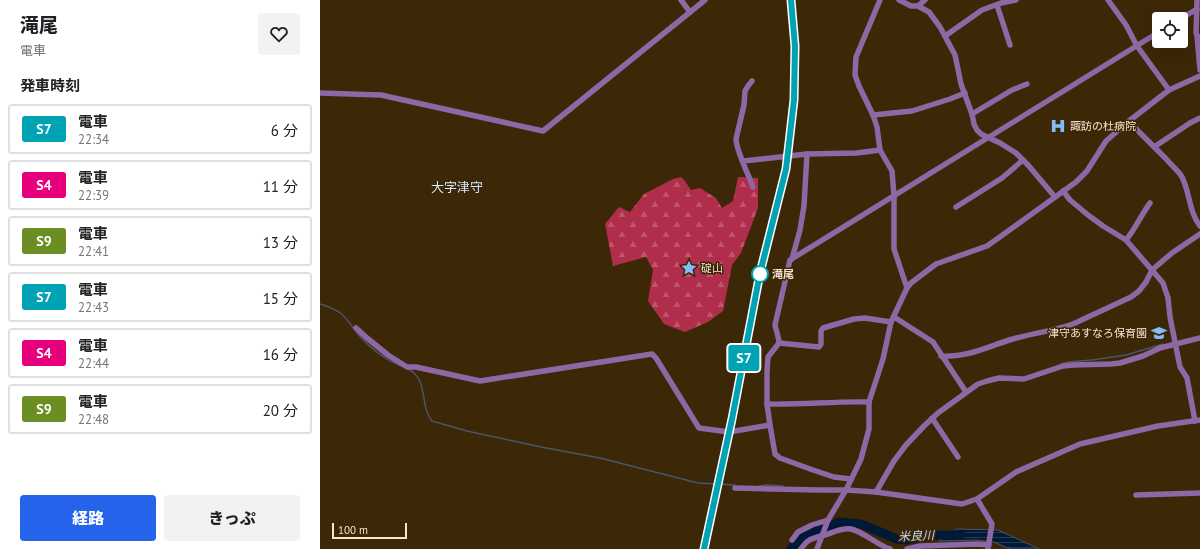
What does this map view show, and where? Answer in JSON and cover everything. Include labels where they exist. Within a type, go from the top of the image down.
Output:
[{"type":"street","points":[[681,0],[690,12]]},
{"type":"street","points":[[320,93],[381,95],[543,131],[705,0]]},
{"type":"street","points":[[880,0],[856,57],[855,75],[877,127],[880,150],[892,171],[894,196],[894,249],[907,288]]},
{"type":"street","points":[[899,0],[912,6],[918,6],[929,12],[940,27],[955,55],[961,84],[976,130],[1012,150],[1023,160],[1055,196]]},
{"type":"street","points":[[918,6],[925,0]]},
{"type":"street","points":[[945,36],[982,10],[997,4],[1016,0]]},
{"type":"street","points":[[1108,0],[1126,25],[1137,46],[1169,90]]},
{"type":"street","points":[[1197,0],[1196,30],[1200,70]]},
{"type":"street","points":[[997,4],[1010,45]]},
{"type":"street","points":[[1188,14],[1197,9]]},
{"type":"street","points":[[792,259],[1152,36]]},
{"type":"street","points":[[817,549],[828,520],[846,490],[861,459],[869,429],[869,402],[883,359],[892,319],[907,288],[911,283],[936,264],[987,246],[1055,196],[1063,192],[1087,171],[1106,141],[1129,121],[1169,90],[1200,76]]},
{"type":"street","points":[[752,81],[746,91],[736,143],[753,187]]},
{"type":"street","points":[[972,114],[1012,90],[1027,84]]},
{"type":"street","points":[[873,116],[912,111],[965,93]]},
{"type":"street","points":[[1154,147],[1200,118]]},
{"type":"street","points":[[1129,121],[1181,175],[1187,187],[1195,219],[1200,226]]},
{"type":"street","points":[[743,162],[807,154],[857,153],[880,150]]},
{"type":"street","points":[[807,154],[804,206],[800,230],[792,259],[790,260],[775,321],[775,329],[779,338],[779,343],[768,357],[767,404],[775,454],[780,458],[834,477],[851,479]]},
{"type":"street","points":[[956,206],[992,184],[1023,160]]},
{"type":"street","points":[[735,488],[876,492],[962,504],[978,499],[1016,472],[1080,444],[1158,426],[1198,421],[1187,378],[1180,367],[1166,290],[1163,284],[1126,240],[1088,215],[1063,192]]},
{"type":"street","points":[[1126,240],[1139,223],[1144,211],[1150,203]]},
{"type":"street","points":[[941,356],[948,357],[969,354],[1012,339],[1073,324],[1131,297],[1139,292],[1152,270],[1172,253],[1200,234]]},
{"type":"street","points":[[779,343],[819,347],[821,344],[821,331],[823,328],[854,319],[892,319],[907,326],[933,342],[966,392]]},
{"type":"street","points":[[356,328],[388,355],[408,367],[416,367],[480,381],[652,354],[656,358],[699,428],[729,432],[770,425]]},
{"type":"street","points":[[876,492],[906,445],[932,418],[978,384],[999,378],[1024,379],[1073,365],[1120,363],[1143,356],[1175,342],[1200,338]]},
{"type":"street","points":[[767,404],[796,405],[869,402]]},
{"type":"street","points":[[932,418],[958,457]]},
{"type":"street","points":[[1136,495],[1200,492]]},
{"type":"street","points":[[907,549],[920,546],[978,544],[988,547],[992,524],[978,499]]},
{"type":"street","points":[[792,540],[798,532],[805,528],[828,520]]},
{"type":"street","points":[[801,549],[811,538],[839,530],[851,529],[890,549]]},
{"type":"green space","points":[[681,177],[691,190],[700,188],[716,198],[722,208],[733,201],[738,177],[758,178],[758,208],[741,253],[732,265],[723,311],[708,322],[685,332],[664,324],[648,301],[653,270],[646,257],[613,266],[605,224],[619,207],[630,212],[644,194],[673,179]]},
{"type":"water","points":[[957,529],[998,530],[1039,549],[1010,549],[994,542],[977,540],[939,541]]},
{"type":"waterway","points":[[320,304],[332,308],[340,313],[347,319],[354,329]]},
{"type":"waterway","points":[[356,332],[377,352],[388,360],[401,366]]},
{"type":"waterway","points":[[1061,364],[1126,355],[1163,344]]},
{"type":"waterway","points":[[408,369],[415,373],[419,379],[428,415],[432,421],[467,431],[600,458],[698,483],[735,485]]},
{"type":"waterway","points":[[759,486],[783,486]]},
{"type":"waterway","name":"米良川","points":[[791,549],[802,536],[816,530],[827,529],[838,522],[861,524],[897,539],[904,540],[934,535],[961,535]]},
{"type":"railway","points":[[704,549],[732,419],[760,273],[786,169],[794,100],[795,46],[791,0]]},
{"type":"train","name":"S7","points":[[704,549],[732,419],[760,273],[786,169],[794,100],[795,46],[791,0]]},
{"type":"place","name":"諏訪の杜病院","points":[[1058,126]]},
{"type":"place","name":"碇山","points":[[689,268]]},
{"type":"place","name":"滝尾","points":[[760,274]]},
{"type":"place","name":"津守あすなろ保育園","points":[[1159,333]]},
{"type":"district","name":"大字津守","points":[[457,187]]}]
